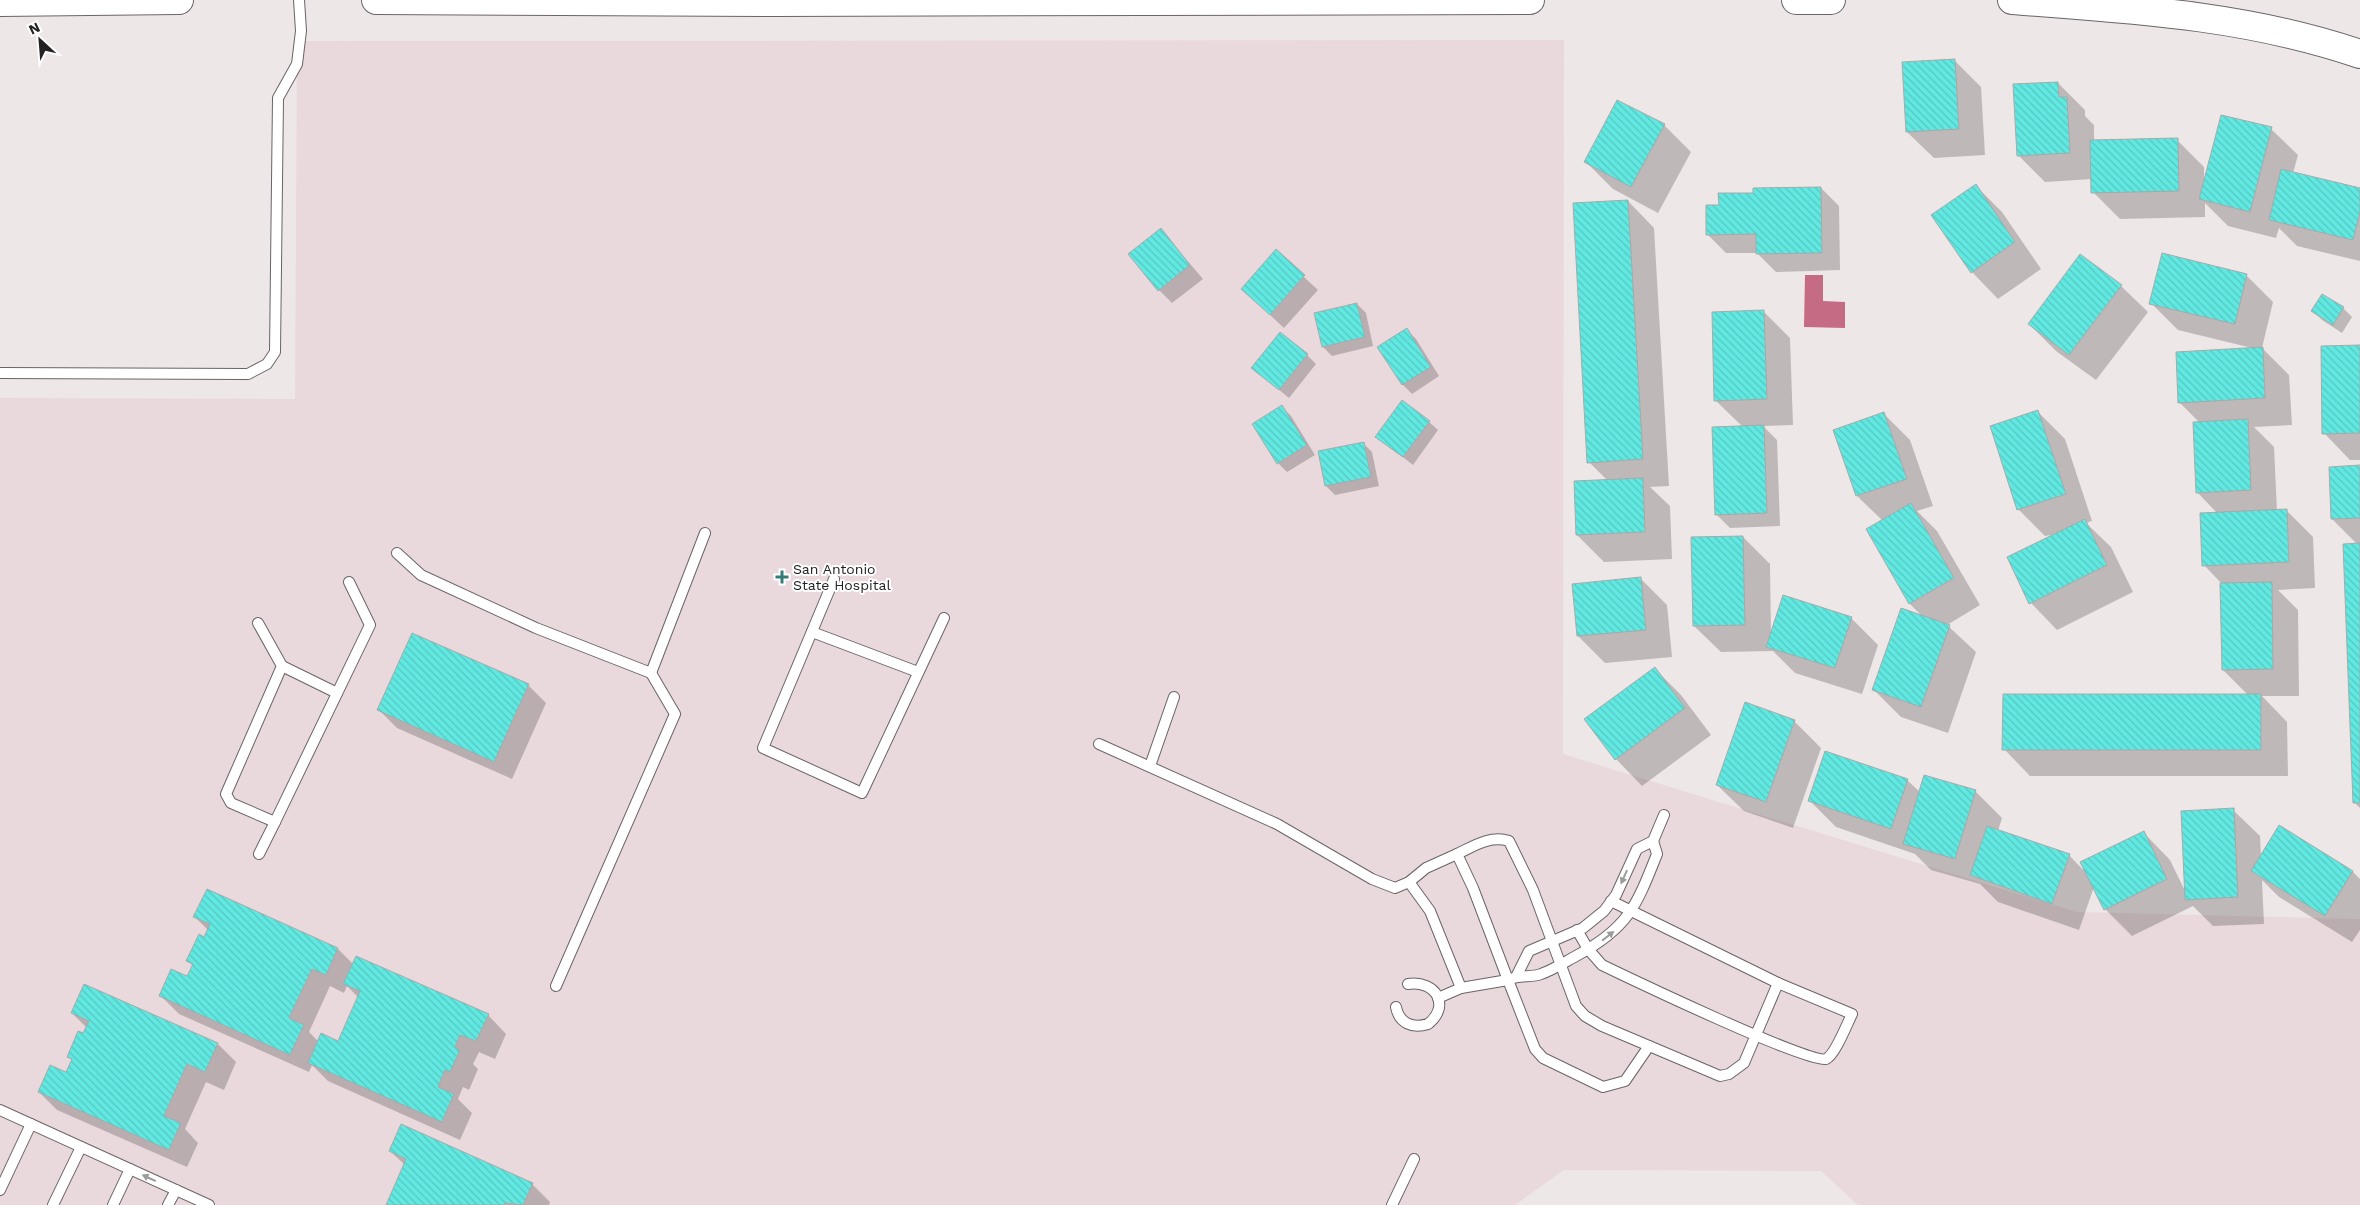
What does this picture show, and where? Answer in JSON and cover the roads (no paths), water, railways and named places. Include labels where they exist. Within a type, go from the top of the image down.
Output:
[{"type":"main road","points":[[0,2],[179,0]]},
{"type":"main road","points":[[376,0],[1530,0]]},
{"type":"main road","points":[[1796,0],[1831,0]]},
{"type":"main road","points":[[2012,0],[2156,11],[2269,28],[2360,54]]},
{"type":"lane","points":[[0,373],[248,374],[267,364],[275,352],[278,98],[297,64],[301,32],[299,0]]},
{"type":"lane","points":[[650,673],[705,533]]},
{"type":"lane","points":[[398,553],[421,575],[536,628],[650,673],[675,714],[556,986]]},
{"type":"lane","points":[[834,579],[763,748],[862,793],[944,618]]},
{"type":"lane","points":[[259,854],[370,625],[349,582]]},
{"type":"lane","points":[[258,623],[282,666],[337,693]]},
{"type":"lane","points":[[812,632],[918,672]]},
{"type":"lane","points":[[275,822],[231,804],[226,794],[282,666]]},
{"type":"lane","points":[[1150,766],[1174,696]]},
{"type":"lane","points":[[1099,744],[1277,824],[1372,879],[1395,888],[1409,882],[1426,868],[1480,842],[1498,837],[1509,841],[1533,890],[1562,963],[1576,1006],[1585,1016],[1602,1026],[1720,1076],[1729,1074],[1744,1063],[1778,983]]},
{"type":"lane","points":[[1513,977],[1529,952],[1577,930],[1604,911],[1612,901],[1637,849],[1653,841],[1664,815]]},
{"type":"lane","points":[[1438,998],[1461,988],[1513,977],[1540,975],[1613,933],[1638,902],[1658,854],[1653,841]]},
{"type":"lane","points":[[1457,854],[1513,977],[1535,1048],[1543,1058],[1554,1066],[1603,1087],[1614,1086],[1625,1081],[1649,1046]]},
{"type":"lane","points":[[1409,882],[1430,911],[1461,988]]},
{"type":"lane","points":[[1577,930],[1588,949],[1602,965],[1809,1057],[1824,1060],[1831,1056],[1852,1014],[1778,983],[1612,901]]},
{"type":"lane","points":[[1396,1007],[1400,1019],[1406,1024],[1420,1026],[1434,1019],[1438,1013],[1438,998],[1435,992],[1424,984],[1408,984]]},
{"type":"lane","points":[[0,1110],[210,1205]]},
{"type":"lane","points":[[0,1190],[31,1124]]},
{"type":"lane","points":[[53,1205],[81,1147]]},
{"type":"lane","points":[[1392,1205],[1414,1159]]},
{"type":"lane","points":[[113,1205],[130,1169]]},
{"type":"lane","points":[[168,1205],[176,1190]]},
{"type":"place","name":"San Antonio State Hospital","points":[[782,577]]}]
